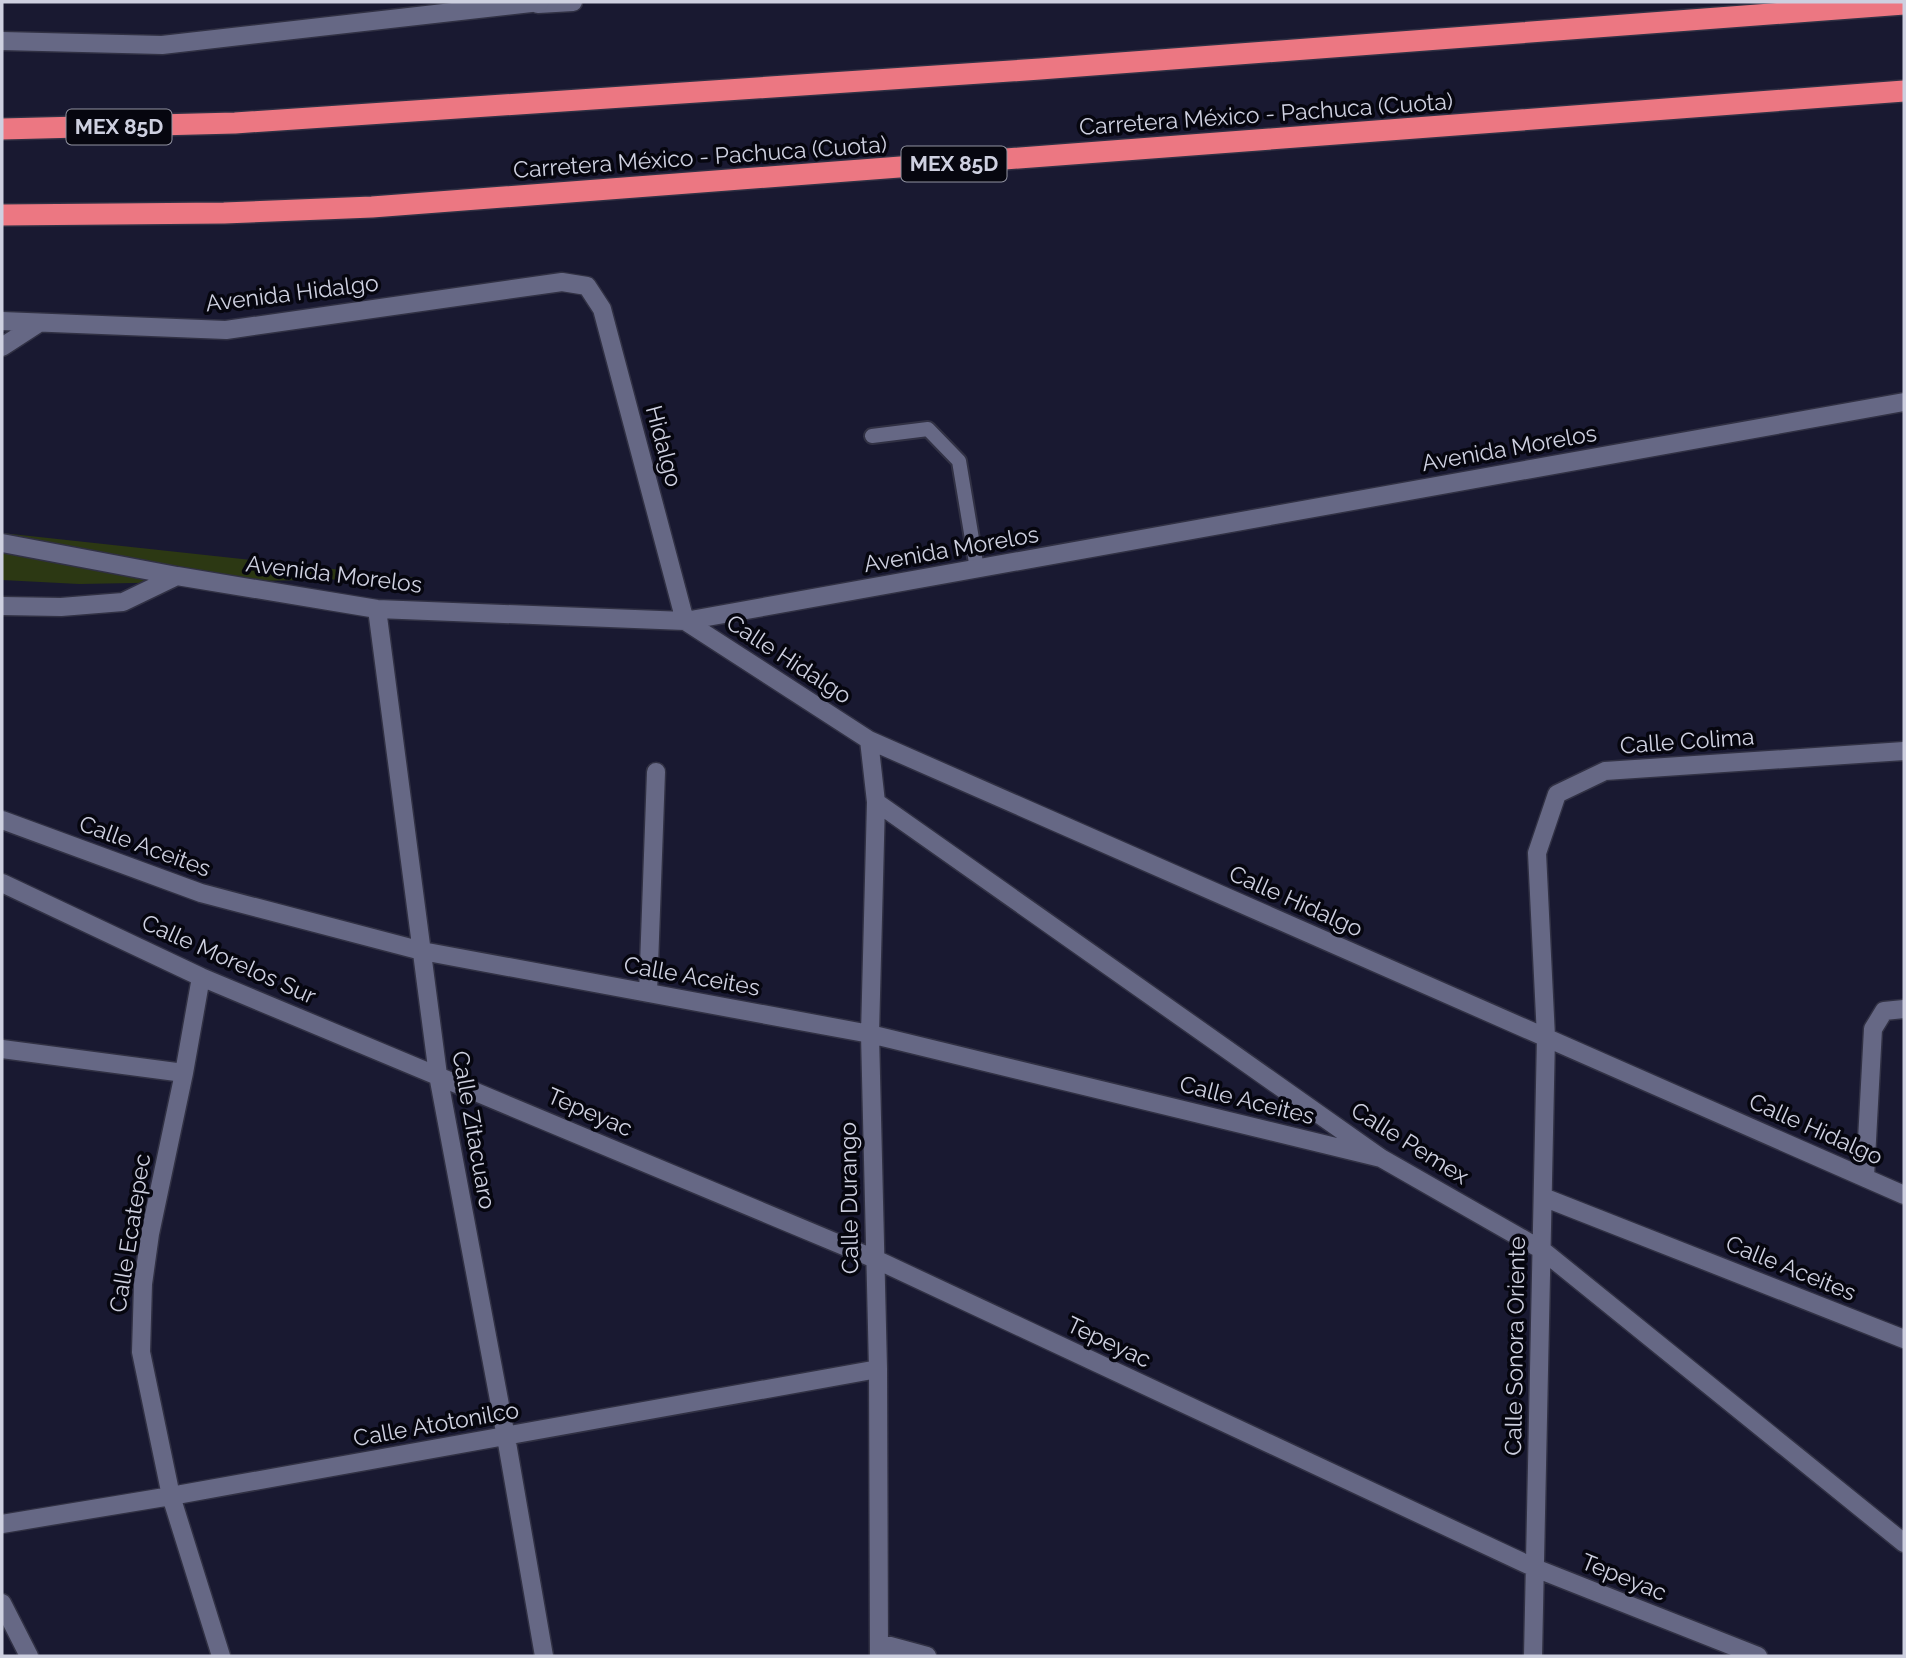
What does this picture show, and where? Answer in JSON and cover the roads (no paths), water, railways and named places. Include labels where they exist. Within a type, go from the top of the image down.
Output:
[{"type":"highway","name":"MEX 85D","points":[[2,129],[87,129],[263,122],[1040,69],[1904,4]]},
{"type":"highway","name":"Carretera México - Pachuca (Cuota)","points":[[2,215],[224,213],[372,207],[1904,91]]},
{"type":"street","points":[[2,41],[162,45],[450,7],[573,2]]},
{"type":"street","name":"Avenida Hidalgo","points":[[2,321],[226,330],[562,282],[587,286]]},
{"type":"street","name":"Hidalgo","points":[[587,286],[602,309],[685,621]]},
{"type":"street","points":[[2,347],[39,323]]},
{"type":"street","name":"Avenida Morelos","points":[[2,543],[177,576],[377,609],[685,621],[1904,402]]},
{"type":"street","points":[[2,606],[61,607],[123,602],[177,576]]},
{"type":"street","name":"Calle Zitacuaro","points":[[377,609],[438,1075],[544,1656]]},
{"type":"street","name":"Calle Hidalgo","points":[[685,621],[869,740],[1904,1195]]},
{"type":"street","name":"Calle Durango","points":[[869,740],[876,802],[870,1034],[878,1369],[879,1650]]},
{"type":"street","name":"Calle Colima","points":[[1546,1037],[1537,853],[1557,794],[1605,771],[1904,751]]},
{"type":"street","points":[[648,993],[656,772]]},
{"type":"street","name":"Calle Pemex","points":[[876,802],[1381,1158],[1542,1250],[1904,1543]]},
{"type":"street","name":"Calle Aceites","points":[[2,820],[201,893],[422,951],[870,1034],[1381,1158]]},
{"type":"street","name":"Calle Morelos Sur","points":[[2,883],[201,977],[438,1075]]},
{"type":"street","name":"Calle Ecatepec","points":[[201,977],[150,1234],[141,1322],[141,1352],[171,1496],[221,1656]]},
{"type":"street","points":[[1865,1177],[1873,1029],[1884,1011],[1904,1009]]},
{"type":"street","name":"Calle Sonora Oriente","points":[[1533,1656],[1546,1037]]},
{"type":"street","points":[[2,1049],[184,1073]]},
{"type":"street","name":"Tepeyac","points":[[438,1075],[875,1259],[1535,1568],[1758,1656]]},
{"type":"street","name":"Calle Aceites","points":[[1543,1197],[1904,1339]]},
{"type":"street","name":"Calle Atotonilco","points":[[2,1524],[506,1437],[878,1369]]},
{"type":"street","points":[[2,1603],[29,1656]]},
{"type":"street","points":[[879,1650],[927,1656]]},
{"type":"lane","points":[[872,436],[928,429],[959,461],[977,569]]}]
